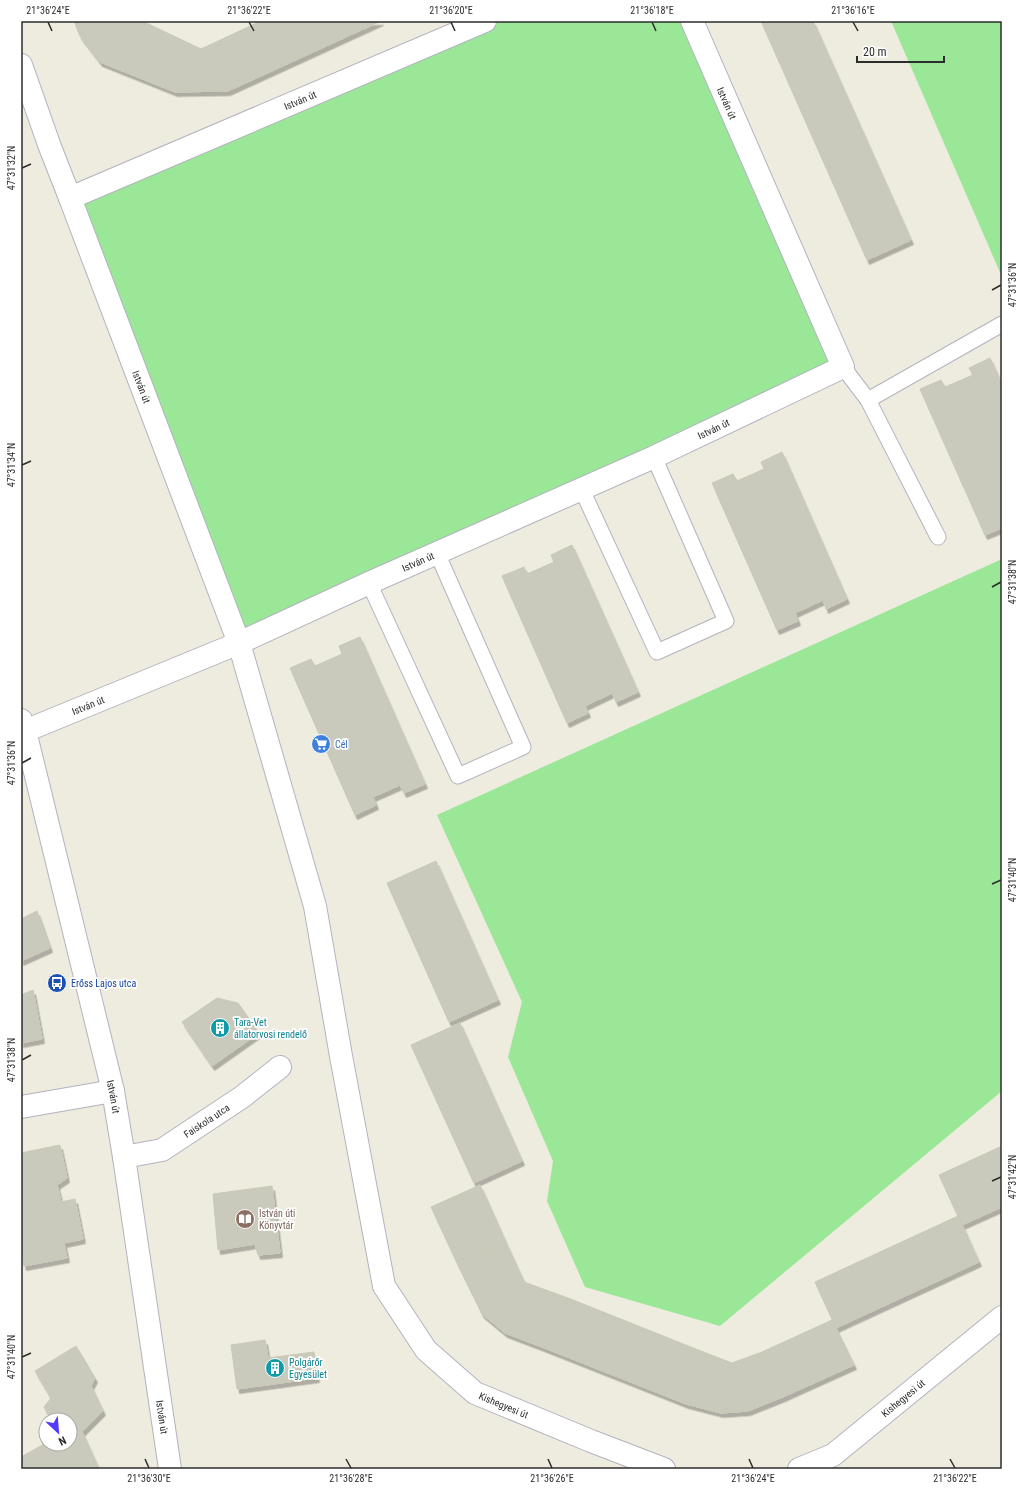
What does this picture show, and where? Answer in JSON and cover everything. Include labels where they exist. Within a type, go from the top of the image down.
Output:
[{"type":"street","name":"István út","points":[[70,198],[485,21]]},
{"type":"street","name":"István út","points":[[170,1469],[113,1091],[23,725],[239,643],[369,583],[582,490],[843,367],[692,21]]},
{"type":"street","name":"István út","points":[[21,66],[50,147],[239,643],[315,906],[341,1056],[384,1286]]},
{"type":"street","name":"Faiskola utca","points":[[124,1157],[162,1150],[242,1097],[280,1067]]},
{"type":"street","points":[[21,1107],[113,1091]]},
{"type":"street","name":"Kishegyesi út","points":[[384,1286],[426,1350],[475,1393],[591,1441],[664,1469]]},
{"type":"street","name":"Kishegyesi út","points":[[799,1469],[833,1455],[1002,1317]]},
{"type":"lane","points":[[868,400],[1002,324]]},
{"type":"lane","points":[[843,367],[868,400],[938,537]]},
{"type":"lane","points":[[582,490],[657,652],[719,624],[726,620],[654,457]]},
{"type":"lane","points":[[369,583],[458,776],[523,747],[437,554]]},
{"type":"green space","points":[[485,21],[694,21],[843,367],[239,643],[70,198]]},
{"type":"green space","points":[[891,21],[1002,21],[1002,277]]},
{"type":"green space","points":[[1002,559],[1002,1091],[720,1326],[585,1287],[547,1201],[553,1161],[508,1057],[522,1002],[437,815]]},
{"type":"building","points":[[74,21],[142,21],[201,49],[261,21],[381,21],[228,91],[175,92],[100,62],[80,36]]},
{"type":"building","points":[[761,21],[813,21],[911,240],[867,260]]},
{"type":"building","points":[[990,358],[1002,385],[1002,528],[985,535],[920,389],[941,380],[945,387],[973,375],[969,368]]},
{"type":"building","points":[[782,452],[847,599],[826,609],[823,600],[795,613],[798,621],[777,630],[712,483],[733,474],[737,481],[764,469],[761,462]]},
{"type":"building","points":[[572,545],[638,692],[616,702],[612,693],[585,706],[588,713],[567,723],[502,576],[524,567],[527,574],[554,562],[551,555]]},
{"type":"building","points":[[360,637],[425,784],[404,793],[400,785],[373,797],[376,805],[355,815],[290,668],[311,659],[315,666],[342,654],[339,646]]},
{"type":"building","points":[[436,861],[498,1000],[449,1022],[387,883]]},
{"type":"building","points":[[37,911],[50,948],[21,961],[21,919]]},
{"type":"building","points":[[33,990],[42,1039],[21,1043],[21,995]]},
{"type":"building","name":"Tara-Vet állatorvosi rendelő","points":[[217,998],[238,1003],[259,1033],[212,1066],[182,1022]]},
{"type":"building","points":[[460,1023],[522,1161],[474,1183],[411,1045]]},
{"type":"building","points":[[60,1145],[67,1178],[57,1185],[61,1202],[75,1199],[83,1239],[64,1243],[67,1258],[24,1266],[21,1254],[21,1153]]},
{"type":"building","points":[[1002,1146],[1002,1207],[962,1225],[939,1175]]},
{"type":"building","points":[[480,1185],[506,1243],[458,1265],[431,1207]]},
{"type":"building","name":"István úti Könyvtár","points":[[272,1186],[280,1253],[258,1255],[255,1244],[218,1250],[213,1194]]},
{"type":"building","points":[[958,1216],[979,1262],[836,1328],[815,1282]]},
{"type":"building","points":[[506,1243],[524,1282],[568,1298],[547,1349],[505,1333],[482,1314],[458,1265]]},
{"type":"building","points":[[568,1298],[706,1353],[686,1404],[547,1349]]},
{"type":"building","points":[[832,1320],[854,1365],[783,1397],[762,1352]]},
{"type":"building","name":"Polgárőr Egyesület","points":[[265,1340],[268,1358],[314,1352],[317,1378],[237,1389],[231,1345]]},
{"type":"building","points":[[76,1346],[95,1378],[91,1386],[103,1411],[82,1432],[99,1469],[21,1469],[21,1457],[38,1447],[38,1452],[78,1452],[78,1412],[47,1412],[44,1407],[51,1398],[35,1371]]},
{"type":"building","points":[[762,1352],[783,1397],[748,1411],[721,1413],[686,1404],[706,1353],[732,1363]]},
{"type":"place","name":"Cél","points":[[321,744]]},
{"type":"place","name":"Erőss Lajos utca","points":[[57,983]]},
{"type":"place","name":"Tara-Vet állatorvosi rendelő","points":[[220,1028]]},
{"type":"place","name":"István úti Könyvtár","points":[[245,1219]]},
{"type":"place","name":"Polgárőr Egyesület","points":[[275,1368]]}]
